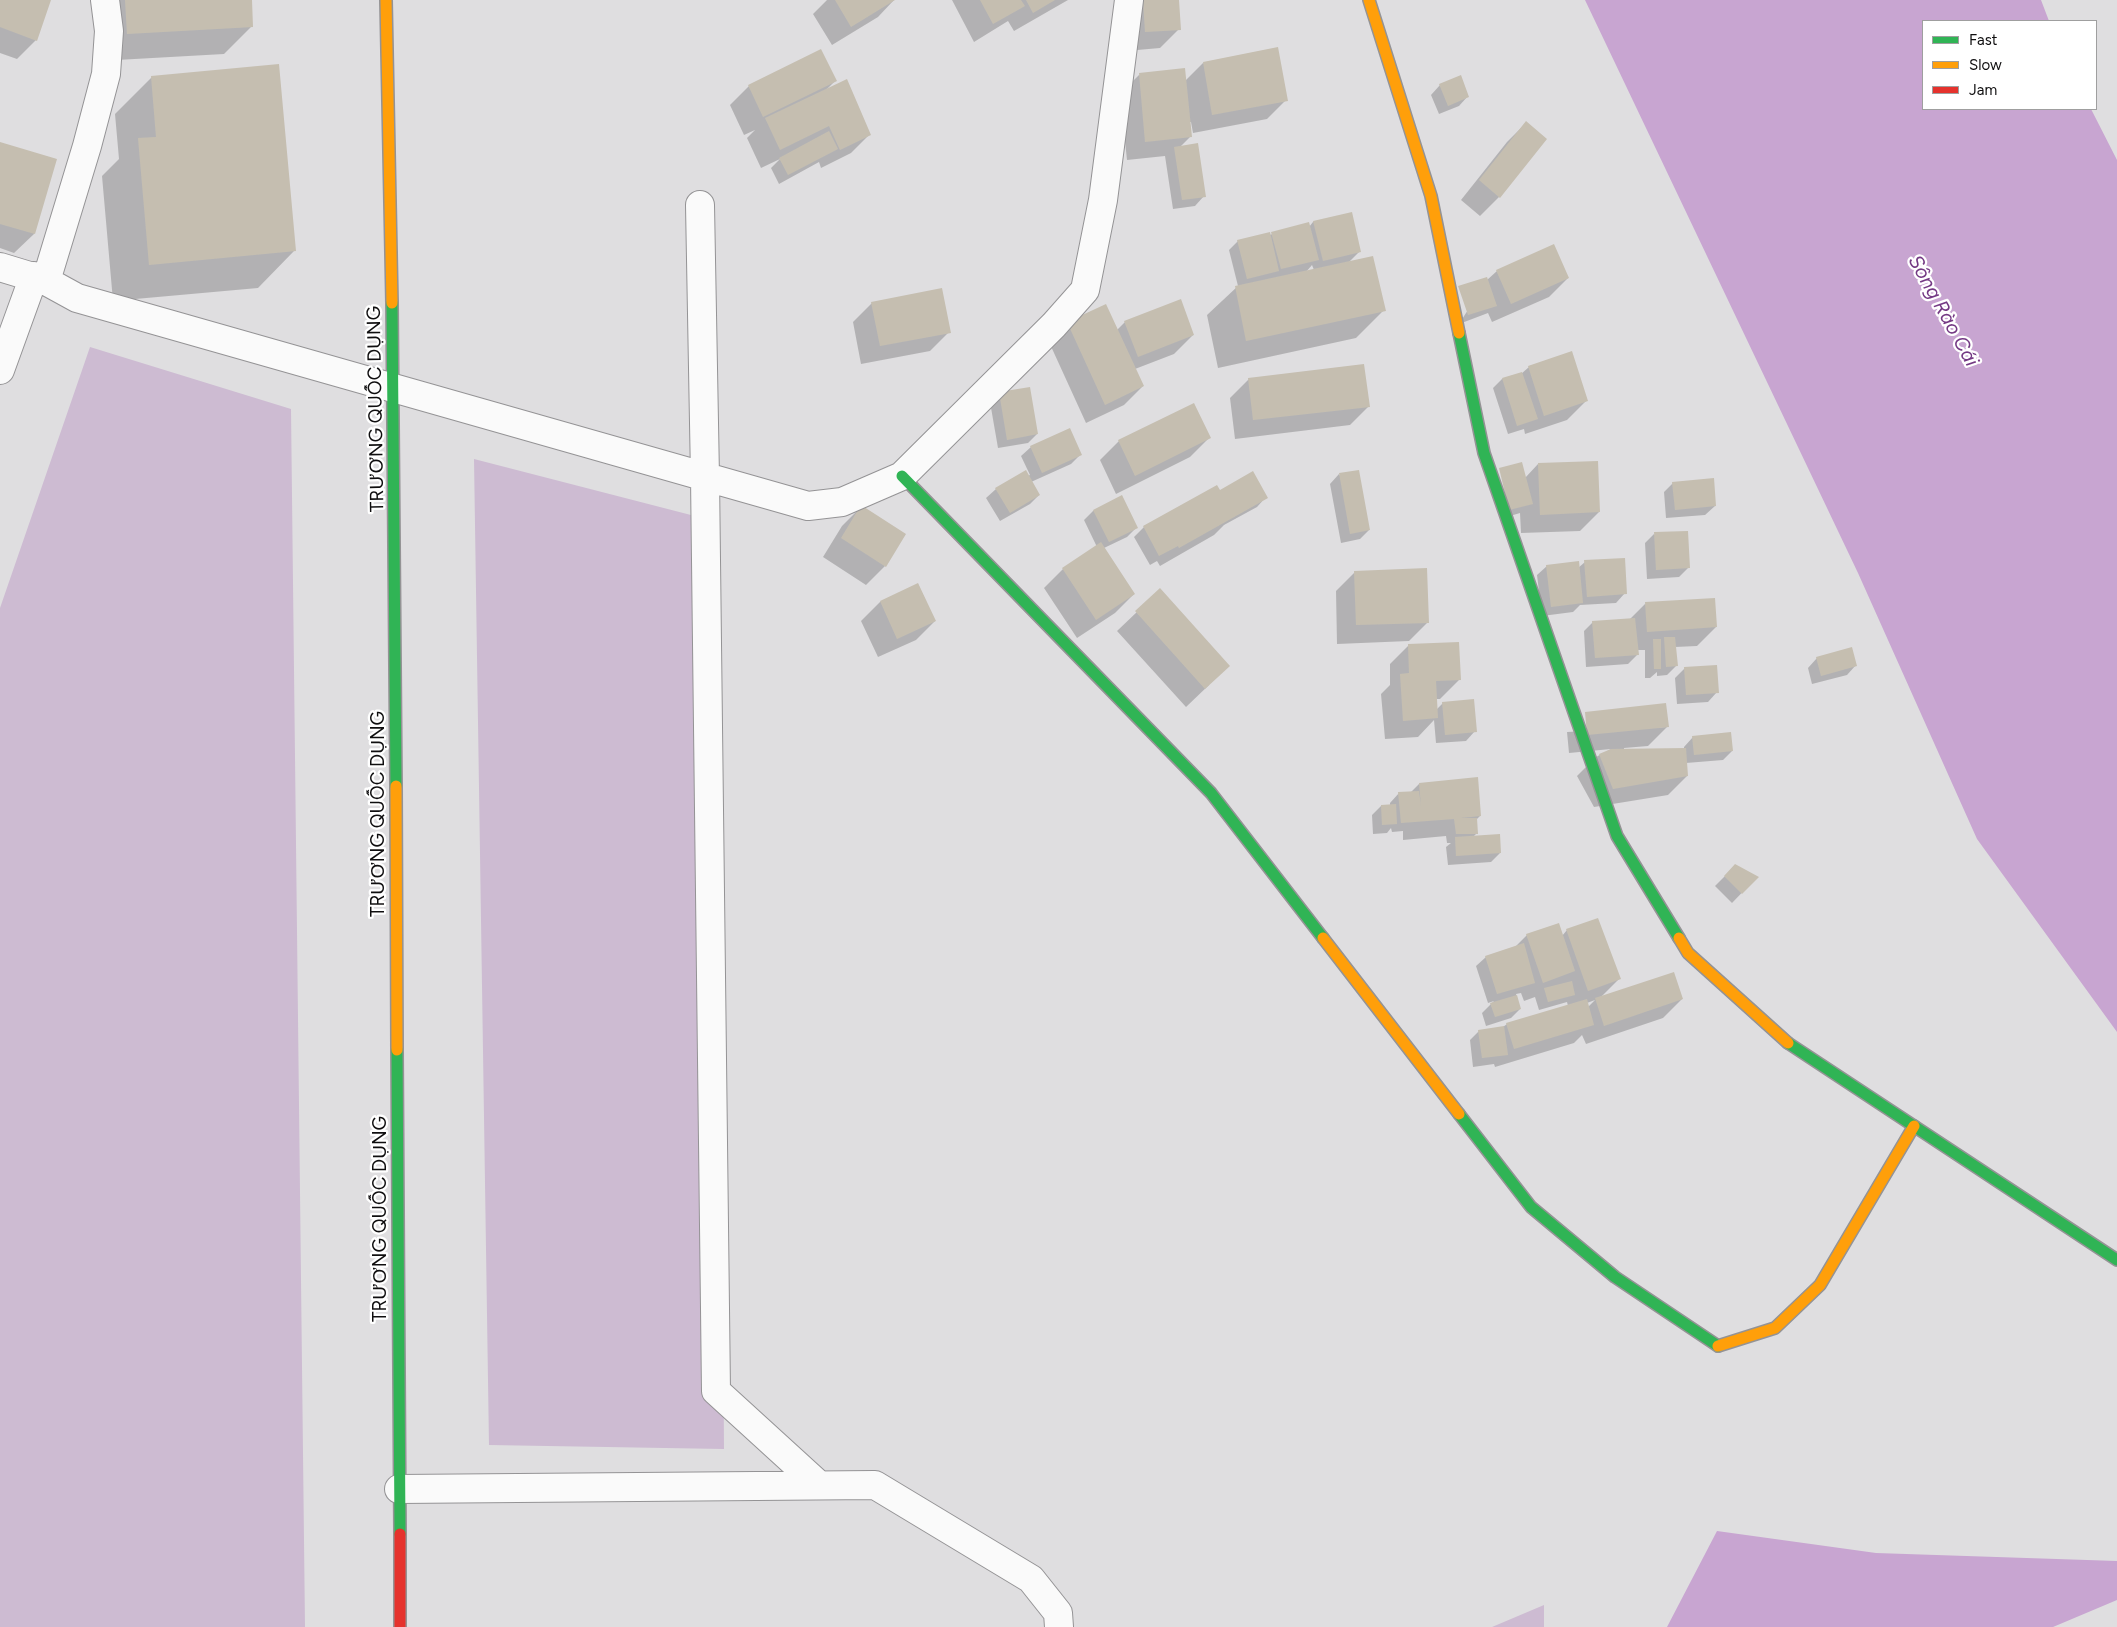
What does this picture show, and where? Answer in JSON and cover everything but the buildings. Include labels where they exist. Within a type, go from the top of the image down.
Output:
[{"type":"street","points":[[0,370],[40,279],[87,146],[106,74],[109,30],[106,0]]},
{"type":"street","name":"TRƯƠNG QUỐC DỤNG","points":[[386,0],[394,388],[400,1627]]},
{"type":"street","points":[[0,267],[40,279],[77,298],[808,506],[842,502],[902,476],[1054,325],[1085,290],[1103,200],[1129,0]]},
{"type":"street","points":[[1369,0],[1431,196],[1484,453],[1617,836],[1688,953],[1782,1039],[2117,1260]]},
{"type":"street","points":[[700,206],[716,1391],[819,1485]]},
{"type":"street","points":[[902,476],[1211,794],[1531,1207],[1616,1277],[1719,1347],[1776,1328],[1820,1285],[1914,1126]]},
{"type":"street","points":[[398,1489],[875,1485],[1031,1578],[1058,1613],[1059,1627]]},
{"type":"shaded area","points":[[90,347],[291,409],[305,1627],[0,1627],[0,608]]},
{"type":"shaded area","points":[[474,459],[718,522],[724,1449],[489,1445]]},
{"type":"shaded area","points":[[1544,1605],[1544,1627],[1492,1627]]},
{"type":"water","name":"Sông Rào Cái","points":[[1585,0],[2041,0],[2049,20],[1922,20],[1922,110],[2092,110],[2117,160],[2117,1032],[1977,839],[1858,573]]},
{"type":"water","points":[[1717,1531],[1876,1553],[2117,1561],[2117,1600],[2053,1627],[1667,1627]]},
{"type":"traffic: fast","points":[[392,303],[396,786]]},
{"type":"traffic: fast","points":[[1459,333],[1484,453],[1617,836],[1679,938]]},
{"type":"traffic: fast","points":[[902,476],[1211,793],[1323,938]]},
{"type":"traffic: fast","points":[[1788,1043],[2117,1260]]},
{"type":"traffic: fast","points":[[397,1050],[400,1534]]},
{"type":"traffic: fast","points":[[1459,1114],[1531,1207],[1615,1277],[1718,1346]]},
{"type":"traffic: slow","points":[[386,0],[392,303]]},
{"type":"traffic: slow","points":[[1369,0],[1431,196],[1459,333]]},
{"type":"traffic: slow","points":[[396,786],[397,1050]]},
{"type":"traffic: slow","points":[[1323,938],[1459,1114]]},
{"type":"traffic: slow","points":[[1679,938],[1688,953],[1788,1043]]},
{"type":"traffic: slow","points":[[1718,1346],[1775,1328],[1820,1285],[1914,1126]]},
{"type":"traffic: jam","points":[[400,1534],[400,1627]]}]
